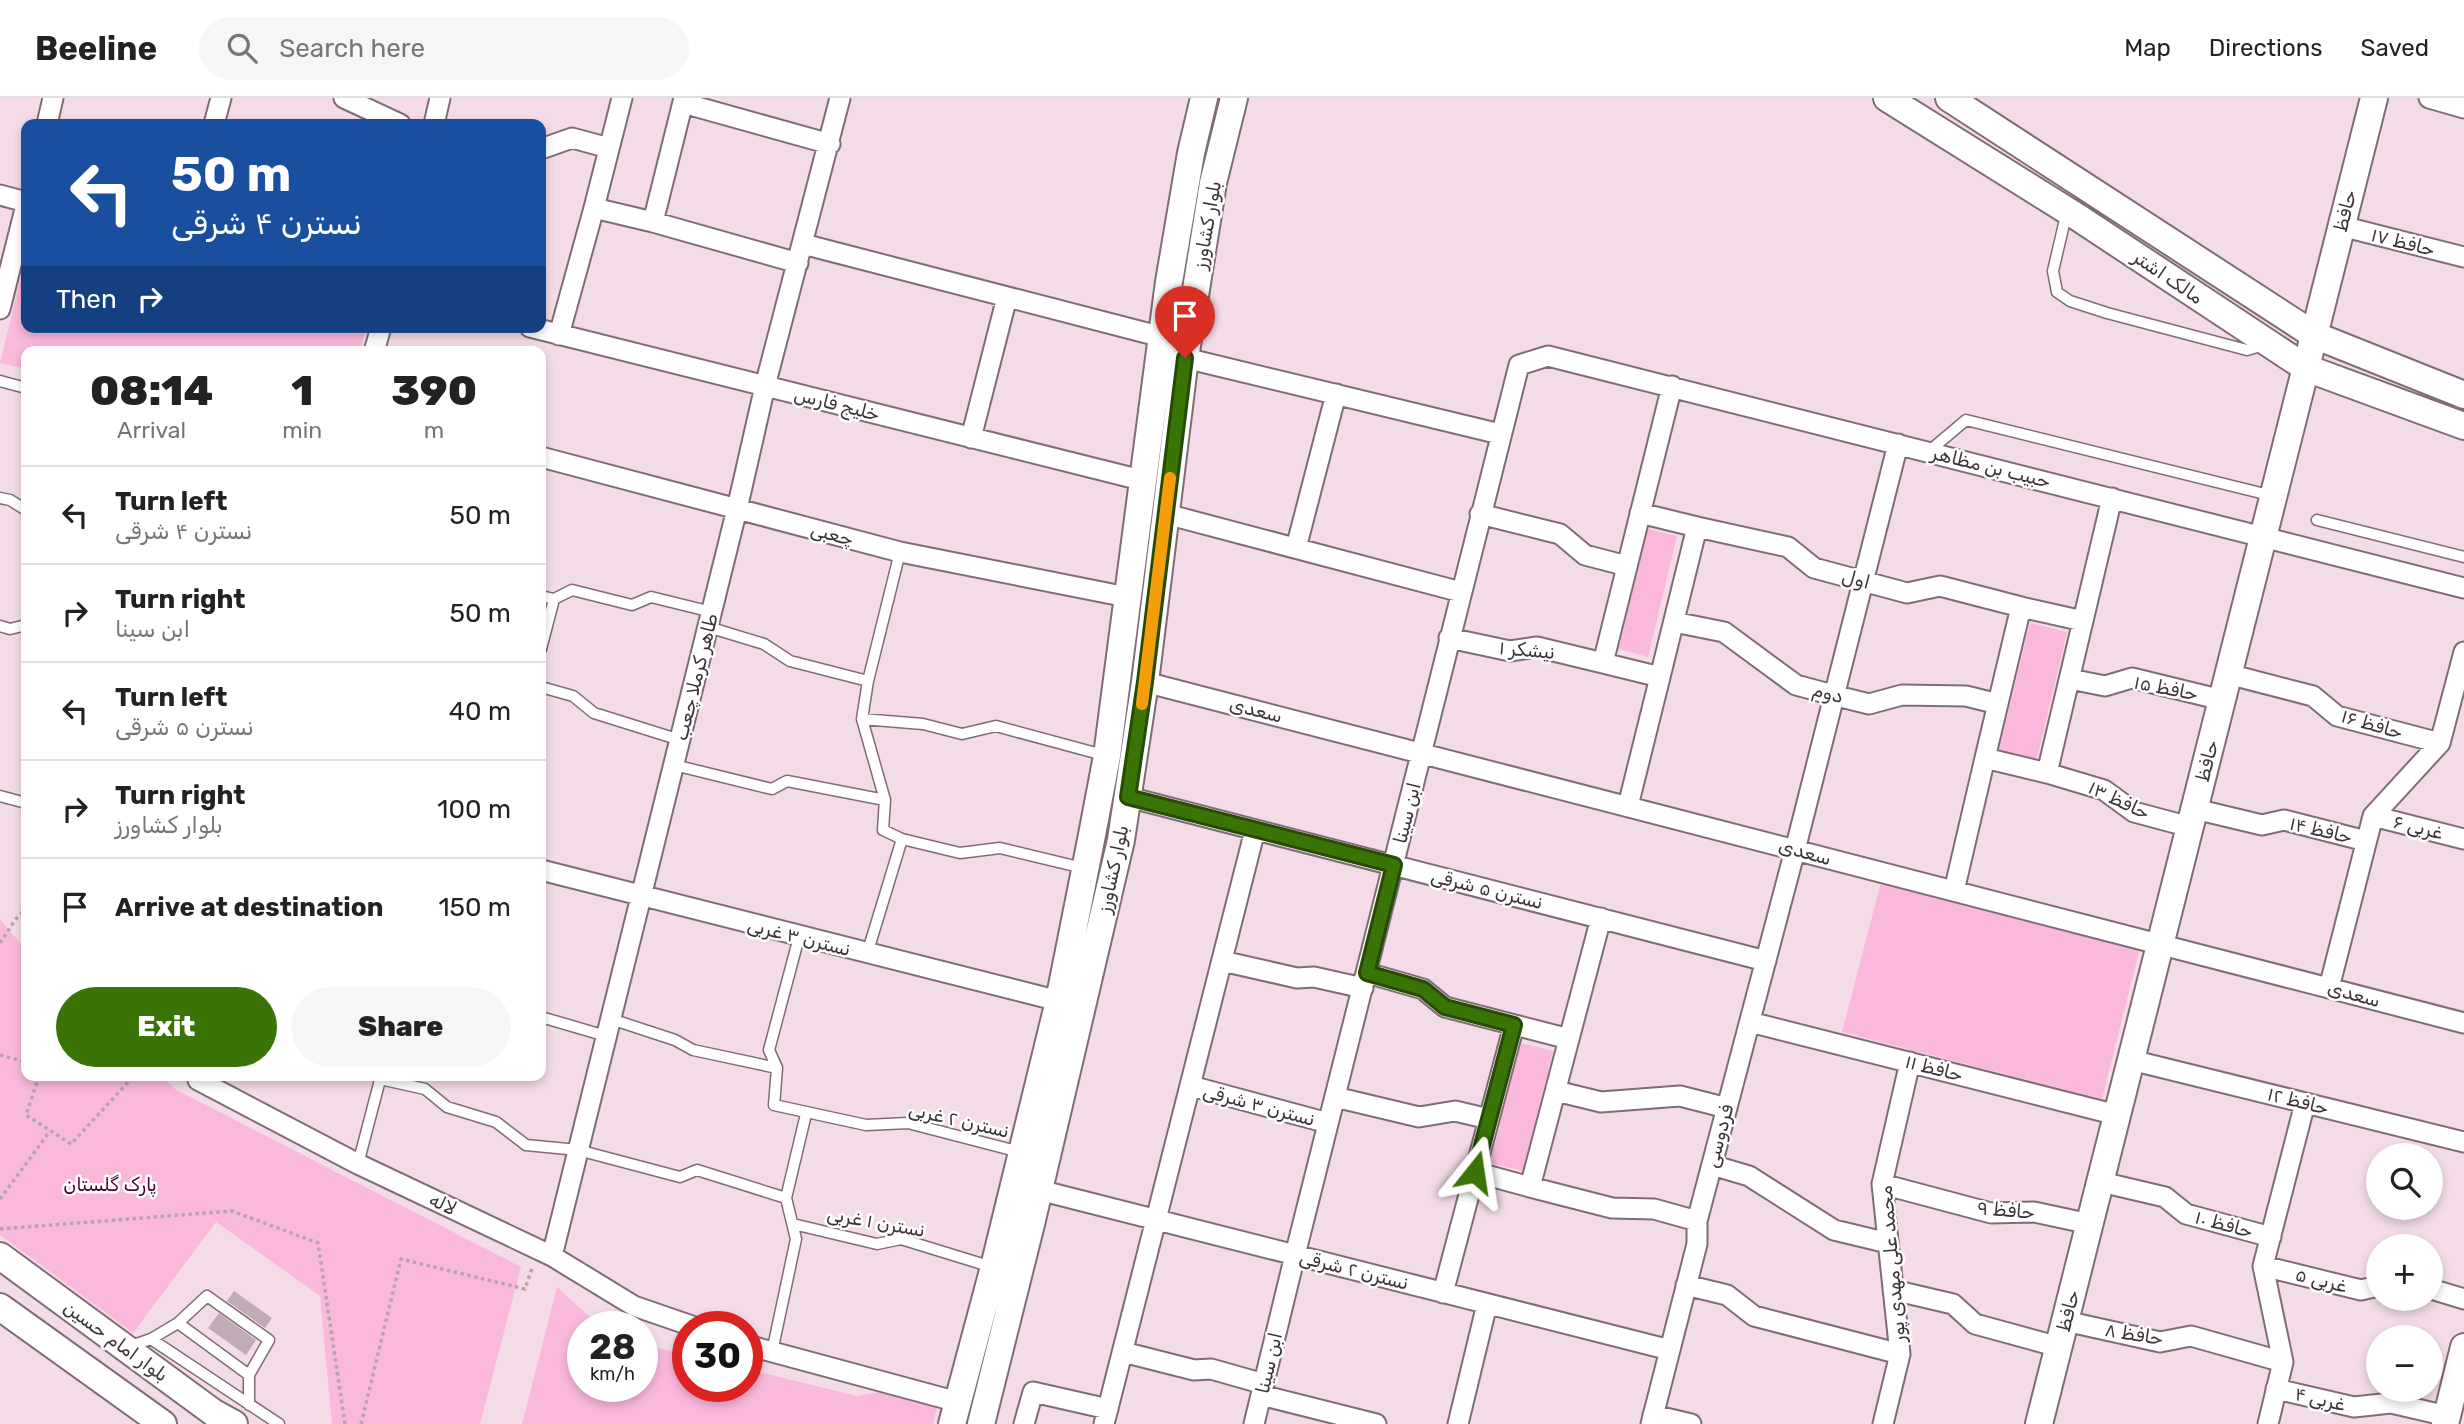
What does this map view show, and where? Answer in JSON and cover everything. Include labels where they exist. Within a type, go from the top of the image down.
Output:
[{"type":"main road","name":"بلوار کشاورز","points":[[955,1413],[1059,1001],[1086,869],[1107,756],[1162,337],[1191,153],[1204,98]]},
{"type":"main road","name":"بلوار کشاورز","points":[[981,1424],[1121,840],[1145,682],[1185,358],[1213,183],[1234,98]]},
{"type":"main road","name":"مالک اشتر","points":[[1887,98],[2067,211],[2306,368],[2464,426]]},
{"type":"main road","name":"مالک اشتر","points":[[1949,98],[2314,335],[2464,395]]},
{"type":"main road","name":"حافظ","points":[[2039,1424],[2374,98]]},
{"type":"main road","name":"بلوار امام حسین","points":[[0,1256],[214,1413],[241,1415]]},
{"type":"main road","name":"بلوار امام حسین","points":[[0,1307],[163,1424]]},
{"type":"main road","points":[[2446,1420],[2464,1347]]},
{"type":"street","points":[[48,119],[53,98]]},
{"type":"street","points":[[215,119],[221,98]]},
{"type":"street","points":[[344,98],[389,119]]},
{"type":"street","points":[[436,119],[440,98]]},
{"type":"street","points":[[559,335],[622,98]]},
{"type":"street","name":"طاهر کرملا چعب","points":[[546,1253],[578,1150],[710,620],[765,386],[840,98]]},
{"type":"street","points":[[2429,98],[2464,108]]},
{"type":"street","points":[[653,222],[684,101],[830,144]]},
{"type":"street","points":[[546,147],[572,138],[609,148]]},
{"type":"street","points":[[0,195],[21,201]]},
{"type":"street","points":[[594,208],[1007,297],[1162,337]]},
{"type":"street","points":[[0,309],[21,223]]},
{"type":"street","name":"حافظ ۱۷","points":[[2341,226],[2464,257]]},
{"type":"street","points":[[971,438],[1007,297]]},
{"type":"street","name":"خلیج فارس","points":[[546,331],[1144,481]]},
{"type":"street","name":"حبیب بن مظاهر","points":[[1519,365],[1548,356],[2464,588]]},
{"type":"street","points":[[1185,358],[1500,434]]},
{"type":"street","name":"ابن سینا","points":[[1254,1424],[1519,365]]},
{"type":"street","points":[[1603,663],[1672,386]]},
{"type":"street","points":[[1296,548],[1336,394]]},
{"type":"street","name":"فردوسی","points":[[1652,1419],[1697,1244],[1697,1221],[1898,444]]},
{"type":"street","name":"چعبی","points":[[546,458],[900,552],[1127,597]]},
{"type":"street","points":[[2047,773],[2112,498]]},
{"type":"street","name":"اول","points":[[1640,513],[1788,547],[1814,568],[1907,593],[1940,586],[2083,621]]},
{"type":"street","points":[[1166,514],[1461,592]]},
{"type":"street","points":[[1480,514],[1560,534],[1584,555],[1627,566]]},
{"type":"street","points":[[1628,806],[1697,527]]},
{"type":"street","points":[[1954,891],[2021,607]]},
{"type":"street","name":"دوم","points":[[1674,622],[1724,632],[1796,685],[1833,695],[1869,704],[1902,695],[1966,696],[1998,704]]},
{"type":"street","name":"نیشکر ۱","points":[[1450,638],[1510,651],[1537,647],[1660,677]]},
{"type":"street","points":[[2329,988],[2373,816],[2440,743],[2456,713],[2464,652]]},
{"type":"street","name":"حافظ ۱۶","points":[[2228,674],[2313,696],[2337,716],[2440,743]]},
{"type":"street","name":"حافظ ۱۵","points":[[2070,678],[2105,686],[2132,678],[2222,700]]},
{"type":"street","name":"سعدی","points":[[1145,682],[2464,1023]]},
{"type":"street","name":"حافظ ۱۳","points":[[1986,758],[2104,790],[2134,812],[2192,818]]},
{"type":"street","name":"نسترن ۵ شرقی","points":[[1128,797],[1766,961]]},
{"type":"street","name":"۶ غربی","points":[[2373,816],[2464,839]]},
{"type":"street","name":"حافظ ۱۴","points":[[2192,818],[2262,825],[2284,820],[2366,841]]},
{"type":"street","points":[[1024,1424],[1033,1392],[1106,1417],[1255,830]]},
{"type":"street","name":"نسترن ۳ غربی","points":[[546,871],[1059,1001]]},
{"type":"street","points":[[1531,1187],[1601,918]]},
{"type":"street","points":[[1222,961],[1297,978],[1365,981],[1423,989],[1445,1007],[1569,1039]]},
{"type":"street","name":"حافظ ۱۱","points":[[1750,1022],[2117,1115]]},
{"type":"street","points":[[1443,1293],[1514,1025]]},
{"type":"street","name":"حافظ ۱۲","points":[[2131,1060],[2464,1142]]},
{"type":"street","name":"محمد علی مهدی پور","points":[[1883,1424],[1900,1354],[1882,1184],[1910,1062]]},
{"type":"street","name":"لاله","points":[[200,1081],[358,1164],[546,1253],[634,1306],[672,1319]]},
{"type":"street","name":"نسترن ۳ شرقی","points":[[1191,1086],[1328,1123]]},
{"type":"street","points":[[1556,1091],[1601,1101],[1680,1096],[1727,1108]]},
{"type":"street","name":"نسترن ۳ شرقی","points":[[1335,1097],[1419,1117],[1455,1111],[1489,1119]]},
{"type":"street","points":[[2268,1424],[2283,1362],[2263,1266],[2305,1103]]},
{"type":"street","points":[[1712,1165],[1749,1176],[1834,1230],[1888,1242]]},
{"type":"street","points":[[1475,1172],[1612,1208],[1654,1209],[1697,1221]]},
{"type":"street","name":"حافظ ۱۰","points":[[2101,1182],[2165,1197],[2186,1214],[2271,1237]]},
{"type":"street","name":"حافظ ۹","points":[[1882,1184],[1991,1213],[2034,1212],[2090,1224]]},
{"type":"street","name":"نسترن ۲ شرقی","points":[[1039,1190],[1670,1350]]},
{"type":"street","name":"۵ غربی","points":[[2263,1266],[2361,1290],[2366,1289]]},
{"type":"street","points":[[1686,1285],[1727,1295],[1754,1316],[1900,1354]]},
{"type":"street","points":[[1893,1290],[1953,1304],[1975,1324],[2059,1347]]},
{"type":"street","points":[[2443,1293],[2464,1299]]},
{"type":"street","points":[[1458,1424],[1487,1304]]},
{"type":"street","name":"حافظ ۸","points":[[2065,1321],[2160,1342],[2191,1336],[2283,1362]]},
{"type":"street","points":[[763,1349],[955,1413]]},
{"type":"street","points":[[1123,1352],[1194,1370],[1211,1369],[1263,1390],[1376,1424]]},
{"type":"street","name":"۴ غربی","points":[[2276,1389],[2354,1407],[2391,1404],[2446,1420]]},
{"type":"street","points":[[1652,1419],[1691,1424]]},
{"type":"lane","points":[[2067,211],[2053,271],[2057,292],[2070,301],[2246,350],[2268,344]]},
{"type":"lane","points":[[0,381],[21,387]]},
{"type":"lane","points":[[1928,452],[1966,420],[2273,496]]},
{"type":"lane","points":[[0,498],[21,507]]},
{"type":"lane","points":[[2317,520],[2464,557]]},
{"type":"lane","points":[[900,552],[868,681],[862,719],[885,800],[883,830],[902,839],[960,853],[1000,848],[1086,869]]},
{"type":"lane","points":[[546,597],[554,599],[572,590],[632,605],[651,597],[764,643],[790,660],[868,681]]},
{"type":"lane","points":[[546,630],[554,599]]},
{"type":"lane","points":[[0,626],[10,629],[21,626]]},
{"type":"lane","points":[[546,688],[573,695],[594,713],[680,740]]},
{"type":"lane","points":[[862,719],[923,724],[962,734],[996,726],[1107,756]]},
{"type":"lane","points":[[674,765],[772,789],[787,782],[885,800]]},
{"type":"lane","points":[[0,796],[21,802]]},
{"type":"lane","points":[[867,954],[902,839]]},
{"type":"lane","points":[[777,1068],[769,1049],[799,937]]},
{"type":"lane","points":[[546,1018],[675,1040],[693,1050],[777,1068]]},
{"type":"lane","name":"نسترن ۲ غربی","points":[[777,1068],[774,1105],[866,1125],[908,1123],[1021,1152]]},
{"type":"lane","points":[[358,1164],[380,1081]]},
{"type":"lane","points":[[393,1081],[425,1089],[447,1107],[496,1122],[526,1145],[578,1150],[680,1177],[697,1170],[786,1198]]},
{"type":"lane","points":[[772,1352],[796,1238],[786,1198],[806,1114]]},
{"type":"lane","name":"نسترن ۱ غربی","points":[[793,1224],[877,1244],[901,1239],[994,1267]]},
{"type":"lane","points":[[126,1348],[150,1339],[178,1323],[207,1296],[269,1340],[249,1375],[241,1415]]},
{"type":"lane","points":[[178,1323],[249,1375]]},
{"type":"lane","points":[[150,1339],[241,1415],[279,1424]]},
{"type":"path","points":[[0,943],[21,913]]},
{"type":"path","points":[[0,1055],[21,1061]]},
{"type":"path","points":[[37,1081],[26,1115],[71,1144],[129,1081]]},
{"type":"path","points":[[0,1199],[50,1131]]},
{"type":"path","points":[[0,1229],[232,1211],[318,1243],[345,1424]]},
{"type":"path","points":[[361,1424],[401,1259],[525,1289],[546,1253]]},
{"type":"green space","points":[[21,277],[21,333],[365,333],[361,346],[21,346],[21,368],[0,363]]},
{"type":"green space","points":[[1648,529],[1677,536],[1648,657],[1619,649]]},
{"type":"green space","points":[[2030,623],[2067,632],[2037,759],[1999,750]]},
{"type":"green space","points":[[1881,882],[2140,948],[2102,1099],[1842,1032]]},
{"type":"green space","name":"پارک گلستان","points":[[0,919],[21,944],[21,1081],[167,1081],[175,1089],[521,1267],[480,1424],[332,1424],[320,1296],[216,1222],[133,1333],[0,1235]]},
{"type":"green space","points":[[1520,1043],[1553,1051],[1523,1171],[1490,1163]]},
{"type":"green space","points":[[557,1287],[583,1311],[567,1311],[567,1402],[658,1402],[658,1348],[672,1351],[672,1402],[763,1402],[763,1373],[857,1396],[895,1390],[938,1403],[933,1424],[522,1424]]},
{"type":"building","points":[[234,1291],[272,1318],[265,1328],[227,1301]]},
{"type":"building","points":[[219,1313],[256,1340],[246,1355],[208,1328]]},
{"type":"slow traffic","points":[[1142,704],[1170,478]]},
{"type":"route","points":[[1185,358],[1128,797],[1394,865],[1367,973],[1423,989],[1445,1007],[1514,1025],[1475,1172]]}]
